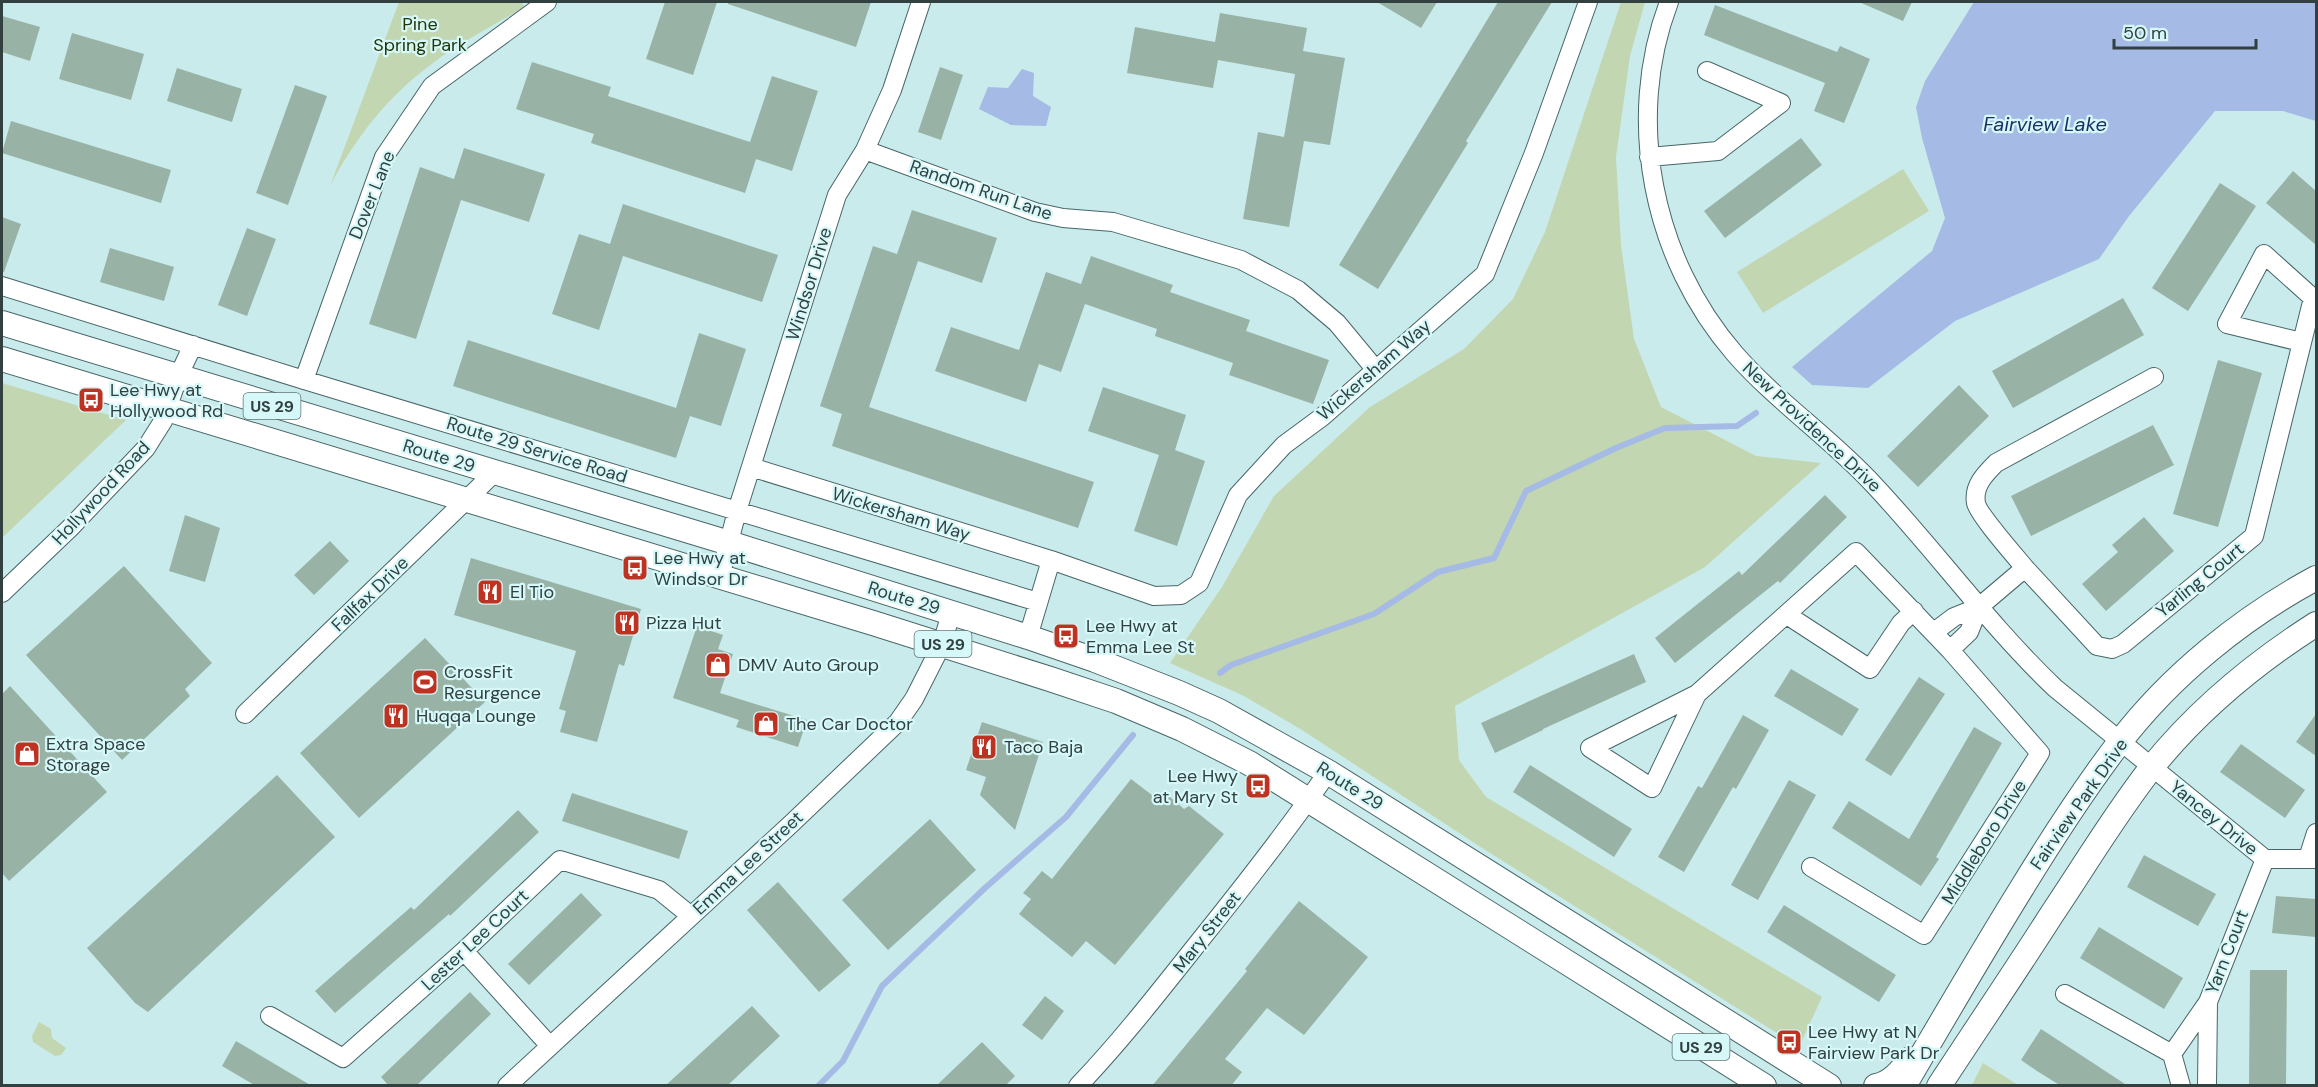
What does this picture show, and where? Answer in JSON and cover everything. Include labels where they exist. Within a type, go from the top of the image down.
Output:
[{"type":"main road","name":"Route 29","points":[[2,323],[729,543],[1028,637],[1104,663],[1189,697],[1229,716],[1328,772],[1829,1086]]},
{"type":"main road","name":"Route 29","points":[[2,359],[942,644],[1116,700],[1249,763],[1764,1086]]},
{"type":"main road","name":"Fairview Park Drive","points":[[1904,1086],[1974,965],[2060,827],[2121,741],[2167,690],[2215,646],[2254,616],[2316,578]]},
{"type":"main road","name":"Fairview Park Drive","points":[[1939,1086],[2107,829],[2152,767],[2179,736],[2246,673],[2316,624]]},
{"type":"main road","points":[[1876,1086],[1900,1072],[1974,965]]},
{"type":"main road","points":[[1954,1086],[2005,986]]},
{"type":"main road","points":[[1806,1071],[1846,1086]]},
{"type":"street","name":"Dover Lane","points":[[304,380],[384,157],[432,86],[547,2]]},
{"type":"street","name":"Windsor Drive","points":[[720,577],[737,511],[837,195],[865,150],[892,90],[921,2]]},
{"type":"street","name":"Wickersham Way","points":[[751,467],[1051,560],[1154,596],[1181,595],[1199,583],[1238,495],[1284,445],[1322,417],[1485,274],[1534,153],[1588,2]]},
{"type":"street","name":"New Providence Drive","points":[[1669,2],[1656,48],[1650,87],[1649,157],[1659,208],[1673,255],[1689,289],[1709,322],[1736,355],[1770,389],[1836,446],[1905,518],[2029,664],[2152,767]]},
{"type":"street","points":[[1649,157],[1718,152],[1781,104],[1707,71]]},
{"type":"street","name":"Random Run Lane","points":[[865,150],[1035,212],[1063,218],[1113,222],[1241,260],[1298,290],[1336,323],[1376,370]]},
{"type":"street","name":"Yarling Court","points":[[2154,377],[1996,463],[1985,474],[1977,488],[1976,505],[2025,568],[2097,646],[2112,649],[2123,644],[2254,536],[2313,298],[2264,254],[2227,324],[2301,342]]},
{"type":"street","name":"Route 29 Service Road","points":[[2,286],[304,380],[1038,602]]},
{"type":"street","name":"Hollywood Road","points":[[2,593],[146,448],[163,421],[178,377],[193,345]]},
{"type":"street","name":"Fallfax Drive","points":[[245,714],[494,473]]},
{"type":"street","points":[[1697,694],[1652,788],[1590,748],[1697,694],[1856,552],[1950,650],[1970,632],[1979,607]]},
{"type":"street","points":[[1028,637],[1051,560]]},
{"type":"street","points":[[1934,632],[1954,617],[1979,607],[2025,568]]},
{"type":"street","points":[[1787,615],[1870,669],[1901,623],[1914,611]]},
{"type":"street","name":"Emma Lee Street","points":[[507,1086],[898,722],[914,699],[942,644],[951,613]]},
{"type":"street","name":"Middleboro Drive","points":[[1812,867],[1924,935],[1931,925],[2040,753],[1950,650]]},
{"type":"street","name":"Yancey Drive","points":[[2152,767],[2265,859],[2312,859]]},
{"type":"street","name":"Mary Street","points":[[1078,1086],[1130,1029],[1276,845],[1328,772]]},
{"type":"street","points":[[2312,859],[2316,833]]},
{"type":"street","name":"Yarn Court","points":[[2207,1086],[2208,1002],[2265,859]]},
{"type":"street","name":"Lester Lee Court","points":[[270,1016],[343,1058],[464,951],[560,860],[659,890],[690,916]]},
{"type":"street","points":[[464,951],[550,1046]]},
{"type":"street","points":[[2065,994],[2172,1054],[2181,1086]]},
{"type":"street","points":[[2172,1054],[2208,1002]]},
{"type":"green space","name":"Pine Spring Park","points":[[399,2],[522,2],[524,7],[444,55],[402,89],[362,134],[330,186]]},
{"type":"green space","points":[[1621,2],[1645,2],[1630,56],[1616,157],[1621,245],[1634,339],[1661,407],[1756,456],[1821,463],[1705,567],[1455,706],[1459,760],[1486,797],[1822,997],[1799,1047],[1479,846],[1302,730],[1244,696],[1170,663],[1222,587],[1274,496],[1370,407],[1464,349],[1513,299],[1545,232]]},
{"type":"green space","points":[[1903,169],[1929,211],[1763,313],[1737,272]]},
{"type":"green space","points":[[2,383],[126,420],[2,538]]},
{"type":"green space","points":[[39,1022],[51,1029],[52,1038],[66,1048],[61,1055],[55,1056],[33,1042],[32,1036]]},
{"type":"green space","points":[[1983,1063],[2018,1085],[1972,1085]]},
{"type":"water","name":"Fairview Lake","points":[[1974,2],[2316,2],[2316,121],[2283,111],[2215,111],[2129,216],[2099,259],[1955,321],[1868,388],[1812,385],[1792,367],[1932,251],[1945,218],[1922,138],[1916,107],[1925,81]]},
{"type":"water","points":[[1022,69],[1034,73],[1033,96],[1051,107],[1046,126],[1011,125],[979,109],[988,87],[1008,88]]},
{"type":"building","points":[[665,2],[717,2],[693,75],[646,59]]},
{"type":"building","points":[[728,2],[871,2],[856,47],[728,4]]},
{"type":"building","points":[[1377,2],[1437,2],[1421,28]]},
{"type":"building","points":[[1498,2],[1552,2],[1378,289],[1339,265]]},
{"type":"building","points":[[1859,2],[1912,2],[1903,21]]},
{"type":"building","points":[[1715,5],[1837,52],[1840,46],[1870,59],[1844,123],[1814,111],[1825,83],[1704,35]]},
{"type":"building","points":[[1220,13],[1307,28],[1303,51],[1345,58],[1330,145],[1304,141],[1289,227],[1243,219],[1258,132],[1284,137],[1295,74],[1218,60],[1213,88],[1127,73],[1135,27],[1215,42]]},
{"type":"building","points":[[2,16],[40,27],[30,61],[2,52]]},
{"type":"building","points":[[72,33],[144,54],[131,100],[59,79]]},
{"type":"building","points":[[532,62],[611,87],[608,96],[750,142],[772,76],[818,91],[792,171],[756,159],[745,193],[591,143],[594,134],[516,109]]},
{"type":"building","points":[[940,67],[963,75],[941,140],[918,132]]},
{"type":"building","points":[[177,68],[242,89],[232,122],[167,101]]},
{"type":"building","points":[[295,85],[327,96],[288,205],[256,193]]},
{"type":"building","points":[[11,121],[171,170],[161,203],[2,153]]},
{"type":"building","points":[[1801,138],[1822,165],[1725,238],[1704,211]]},
{"type":"building","points":[[464,148],[545,174],[529,222],[461,200],[416,339],[369,324],[420,167],[454,179]]},
{"type":"building","points":[[2293,171],[2316,191],[2316,245],[2266,203]]},
{"type":"building","points":[[2220,183],[2256,206],[2188,311],[2152,288]]},
{"type":"building","points":[[623,204],[778,255],[762,302],[623,256],[599,330],[552,314],[579,234],[610,244]]},
{"type":"building","points":[[912,210],[997,238],[982,283],[918,261],[869,407],[1094,482],[1078,528],[832,446],[842,414],[820,406],[873,246],[897,254]]},
{"type":"building","points":[[2,217],[21,224],[4,272],[2,272]]},
{"type":"building","points":[[247,228],[276,239],[247,316],[218,305]]},
{"type":"building","points":[[110,248],[174,267],[164,301],[100,282]]},
{"type":"building","points":[[1091,256],[1173,285],[1170,292],[1250,320],[1246,331],[1329,360],[1313,404],[1229,375],[1233,363],[1155,336],[1157,329],[1085,304],[1061,372],[1039,364],[1026,402],[935,371],[951,327],[1019,350],[1046,272],[1081,284]]},
{"type":"building","points":[[2123,298],[2144,335],[2013,408],[1992,371]]},
{"type":"building","points":[[699,333],[746,349],[721,426],[690,416],[676,458],[453,386],[468,340],[676,408]]},
{"type":"building","points":[[2218,360],[2262,373],[2218,527],[2173,514]]},
{"type":"building","points":[[1959,385],[1989,416],[1918,487],[1887,456]]},
{"type":"building","points":[[1103,387],[1186,415],[1175,450],[1205,461],[1177,546],[1134,531],[1159,455],[1088,431]]},
{"type":"building","points":[[2153,425],[2174,465],[2031,536],[2011,496]]},
{"type":"building","points":[[1825,495],[1847,517],[1780,583],[1778,581],[1675,663],[1655,638],[1739,571],[1742,575]]},
{"type":"building","points":[[185,515],[220,528],[205,582],[169,571]]},
{"type":"building","points":[[2144,517],[2174,551],[2106,611],[2082,584],[2118,552],[2112,545]]},
{"type":"building","points":[[330,541],[349,561],[314,595],[294,575]]},
{"type":"building","points":[[471,558],[641,609],[624,666],[619,664],[597,742],[560,732],[566,711],[559,709],[576,651],[454,615]]},
{"type":"building","points":[[124,566],[212,663],[185,689],[190,696],[122,760],[26,655]]},
{"type":"building","points":[[697,626],[723,635],[718,649],[733,654],[720,693],[807,720],[798,747],[736,727],[739,720],[673,698]]},
{"type":"building","points":[[425,638],[485,702],[359,818],[300,753]]},
{"type":"building","points":[[1634,654],[1646,682],[1495,753],[1481,723]]},
{"type":"building","points":[[1791,669],[1859,709],[1842,736],[1774,696]]},
{"type":"building","points":[[1919,677],[1945,694],[1891,776],[1865,760]]},
{"type":"building","points":[[10,686],[107,792],[9,881],[2,873],[2,694]]},
{"type":"building","points":[[2316,714],[2316,756],[2296,742]]},
{"type":"building","points":[[1743,715],[1769,730],[1736,789],[1733,787],[1684,872],[1658,857],[1698,786],[1702,788]]},
{"type":"building","points":[[982,722],[1043,742],[1015,830],[980,795],[986,777],[966,770]]},
{"type":"building","points":[[1974,727],[2002,743],[1936,857],[1939,859],[1921,886],[1832,828],[1849,801],[1909,839]]},
{"type":"building","points":[[2241,744],[2305,790],[2285,818],[2220,772]]},
{"type":"building","points":[[1530,765],[1632,829],[1614,857],[1513,792]]},
{"type":"building","points":[[277,775],[335,837],[148,1012],[135,1003],[87,948]]},
{"type":"building","points":[[1131,779],[1157,799],[1163,791],[1184,809],[1189,806],[1224,834],[1115,965],[1086,941],[1072,957],[1019,914],[1031,899],[1023,893],[1042,871],[1052,879]]},
{"type":"building","points":[[1789,780],[1816,795],[1758,900],[1731,885]]},
{"type":"building","points":[[572,793],[688,831],[679,859],[562,821]]},
{"type":"building","points":[[518,810],[539,832],[450,916],[449,914],[335,1013],[315,991],[411,907],[414,910]]},
{"type":"building","points":[[930,819],[976,870],[888,950],[842,900]]},
{"type":"building","points":[[2144,855],[2216,894],[2198,926],[2127,887]]},
{"type":"building","points":[[778,882],[851,965],[819,992],[747,910]]},
{"type":"building","points":[[581,893],[602,915],[529,985],[508,964]]},
{"type":"building","points":[[2276,896],[2316,899],[2316,937],[2272,933]]},
{"type":"building","points":[[1299,901],[1368,957],[1304,1035],[1267,1008],[1225,1059],[1242,1072],[1231,1086],[1152,1086],[1247,971],[1245,969]]},
{"type":"building","points":[[1784,905],[1896,975],[1879,1002],[1767,932]]},
{"type":"building","points":[[2099,927],[2183,978],[2164,1009],[2080,958]]},
{"type":"building","points":[[2250,970],[2287,970],[2286,1086],[2249,1086]]},
{"type":"building","points":[[470,992],[491,1014],[416,1086],[389,1086],[381,1077]]},
{"type":"building","points":[[1045,996],[1064,1011],[1042,1040],[1022,1025]]},
{"type":"building","points":[[752,1006],[780,1036],[727,1086],[665,1086]]},
{"type":"building","points":[[2041,1029],[2128,1086],[2061,1086],[2037,1071],[2021,1060]]},
{"type":"building","points":[[236,1041],[312,1086],[256,1086],[222,1066]]},
{"type":"building","points":[[982,1042],[1015,1076],[1005,1086],[936,1086]]},
{"type":"waterway","points":[[1220,673],[1231,665],[1374,614],[1438,572],[1494,558],[1526,491],[1616,448],[1665,428],[1737,426],[1756,413]]},
{"type":"waterway","points":[[818,1086],[843,1061],[882,986],[985,888],[1066,817],[1133,735]]},
{"type":"place","name":"Lee Hwy at Hollywood Rd","points":[[91,400]]},
{"type":"place","name":"Lee Hwy at Windsor Dr","points":[[635,568]]},
{"type":"place","name":"El Tio","points":[[490,592]]},
{"type":"place","name":"Pizza Hut","points":[[627,623]]},
{"type":"place","name":"Lee Hwy at Emma Lee St","points":[[1066,636]]},
{"type":"place","name":"DMV Auto Group","points":[[718,665]]},
{"type":"place","name":"CrossFit Resurgence","points":[[425,682]]},
{"type":"place","name":"Huqqa Lounge","points":[[396,716]]},
{"type":"place","name":"The Car Doctor","points":[[766,724]]},
{"type":"place","name":"Taco Baja","points":[[984,747]]},
{"type":"place","name":"Extra Space Storage","points":[[27,754]]},
{"type":"place","name":"Lee Hwy at Mary St","points":[[1258,786]]},
{"type":"place","name":"Lee Hwy at N Fairview Park Dr","points":[[1789,1042]]}]
